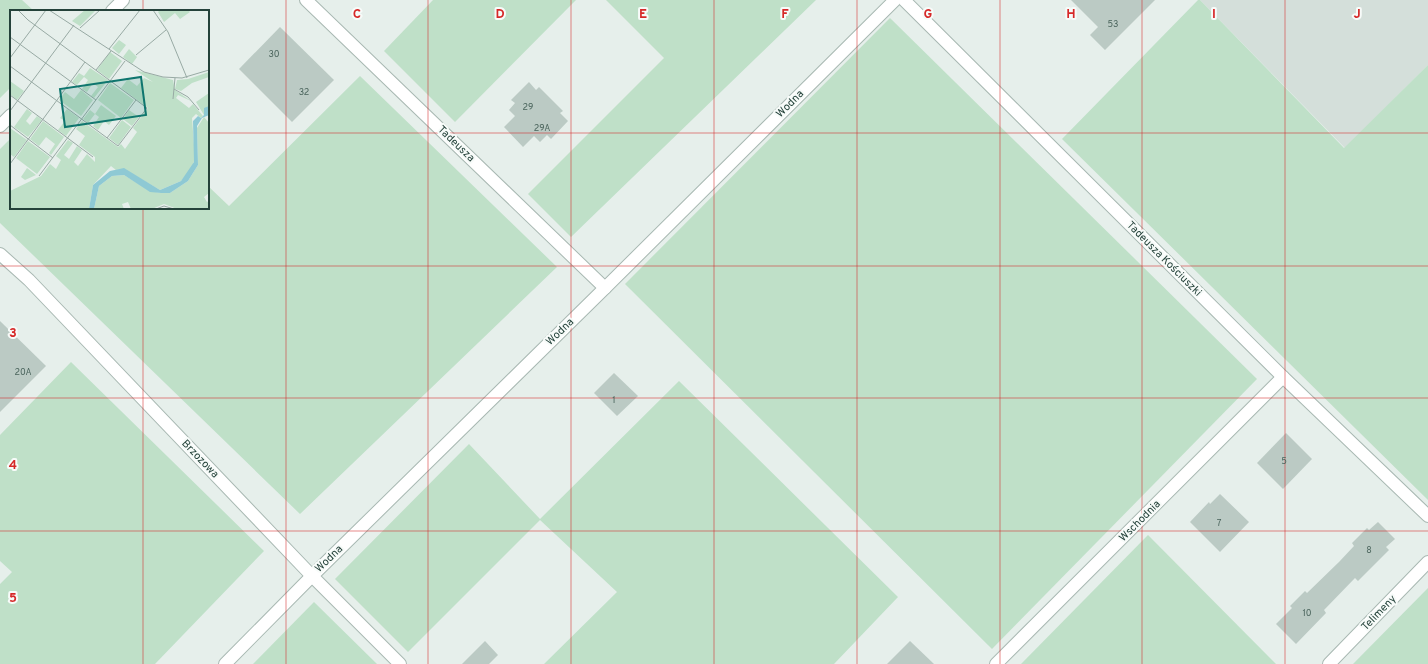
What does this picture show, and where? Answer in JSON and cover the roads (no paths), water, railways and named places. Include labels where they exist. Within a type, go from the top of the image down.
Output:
[{"type":"street","points":[[113,10],[123,0]]},
{"type":"street","name":"Tadeusza","points":[[306,0],[605,288]]},
{"type":"street","name":"Wodna","points":[[225,664],[312,576],[895,0]]},
{"type":"street","name":"Tadeusza Kościuszki","points":[[904,0],[1283,377],[1428,516]]},
{"type":"street","points":[[0,126],[10,116]]},
{"type":"street","name":"Brzozowa","points":[[0,254],[29,280],[312,576],[400,664]]},
{"type":"street","name":"Wschodnia","points":[[996,664],[1283,377]]},
{"type":"street","name":"Telimeny","points":[[1329,664],[1428,562]]}]
